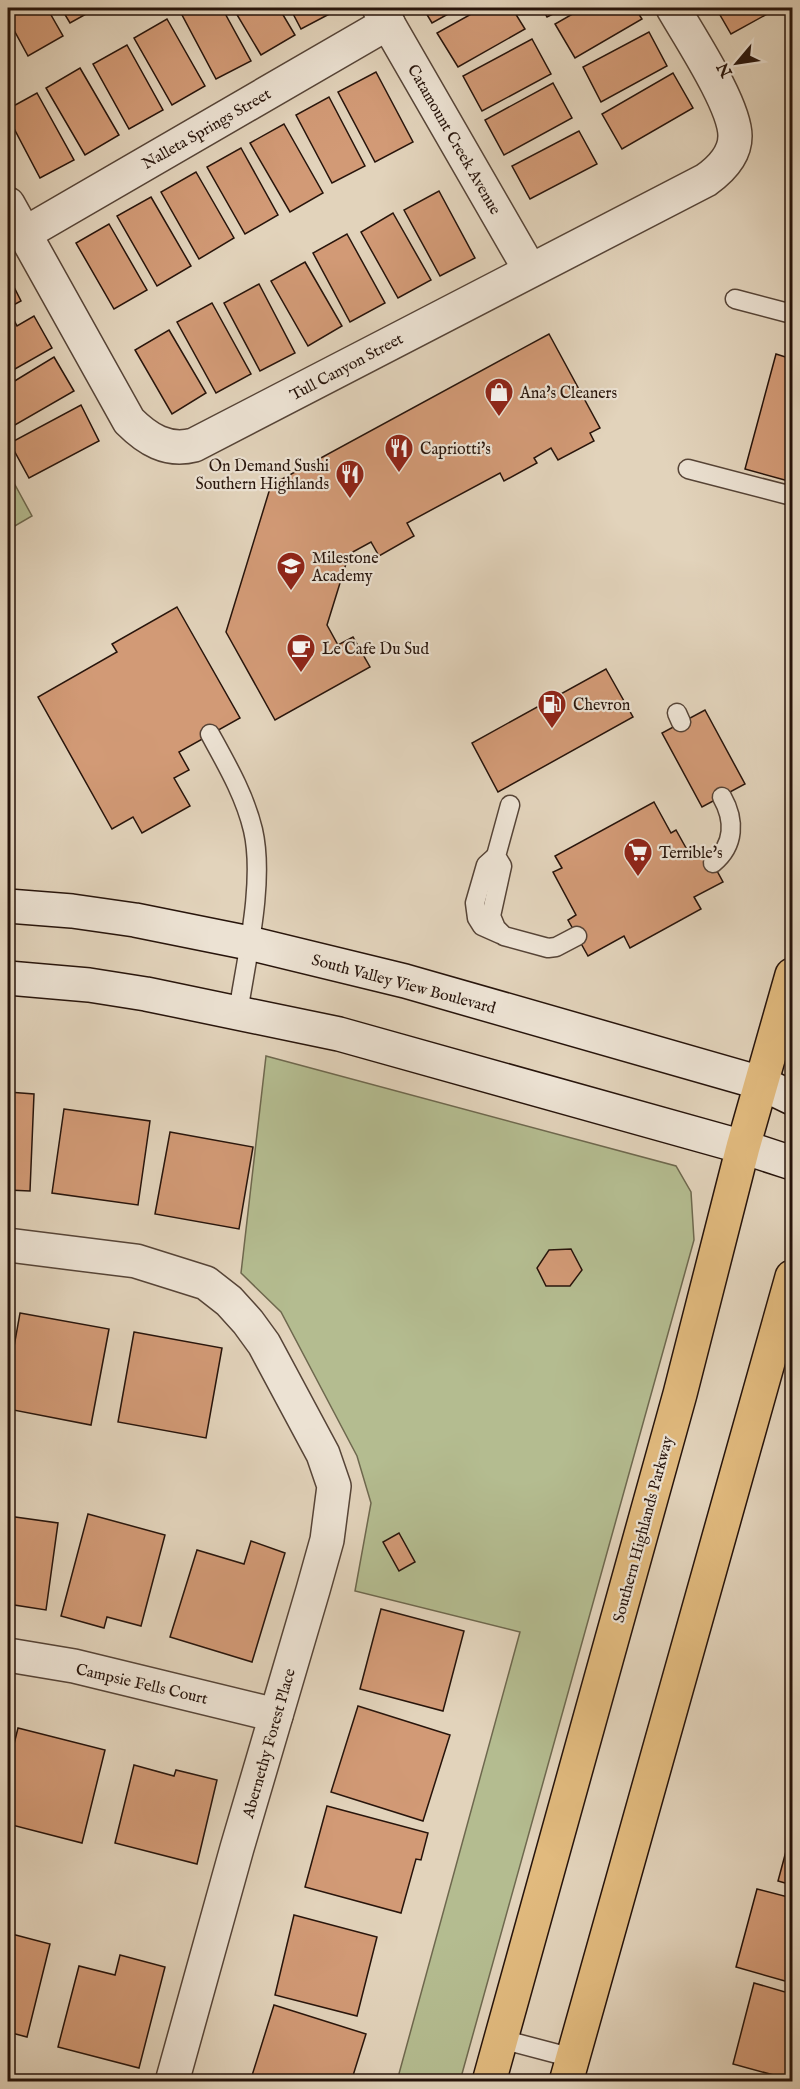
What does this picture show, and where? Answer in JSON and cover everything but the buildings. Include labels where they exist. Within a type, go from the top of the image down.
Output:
[{"type":"main road","name":"Southern Highlands Parkway","points":[[489,2082],[680,1394],[743,1147],[792,975]]},
{"type":"main road","points":[[569,2070],[792,1277]]},
{"type":"street","name":"Tull Canyon Street","points":[[8,204],[129,421],[149,439],[177,448],[194,445],[706,180],[717,172],[732,149],[735,136],[731,115],[722,94],[673,8]]},
{"type":"street","name":"Nalleta Springs Street","points":[[24,234],[384,15]]},
{"type":"street","name":"Catamount Creek Avenue","points":[[384,15],[530,270]]},
{"type":"street","name":"South Valley View Boulevard","points":[[8,906],[72,911],[135,920],[249,943],[405,981],[761,1083],[792,1098]]},
{"type":"street","points":[[8,978],[89,985],[339,1034],[743,1147],[792,1163]]},
{"type":"street","name":"Abernethy Forest Place","points":[[8,1245],[136,1262],[206,1283],[229,1302],[264,1344],[323,1454],[334,1486],[327,1539],[172,2082]]},
{"type":"street","name":"Campsie Fells Court","points":[[8,1654],[74,1666],[276,1715]]},
{"type":"lane","points":[[735,299],[792,314]]},
{"type":"lane","points":[[688,469],[792,496]]},
{"type":"lane","points":[[210,734],[243,799],[253,831],[258,872],[237,1013]]},
{"type":"lane","points":[[713,863],[723,855],[730,840],[732,819],[722,797]]},
{"type":"lane","points":[[510,805],[496,856],[502,866],[491,916],[496,928],[504,936],[548,948],[556,947],[577,936]]},
{"type":"lane","points":[[501,2039],[569,2070]]},
{"type":"green space","points":[[8,472],[32,516],[8,530]]},
{"type":"green space","points":[[266,1056],[676,1166],[691,1192],[694,1240],[460,2081],[397,2081],[520,1632],[355,1591],[371,1503],[357,1456],[281,1312],[241,1273]]},
{"type":"place","name":"Ana's Cleaners","points":[[499,418]]},
{"type":"place","name":"Capriotti's","points":[[399,474]]},
{"type":"place","name":"On Demand Sushi Southern Highlands","points":[[350,500]]},
{"type":"place","name":"Milestone Academy","points":[[291,592]]},
{"type":"place","name":"Le Cafe Du Sud","points":[[301,674]]},
{"type":"place","name":"Chevron","points":[[552,730]]},
{"type":"place","name":"Terrible's","points":[[638,878]]}]
